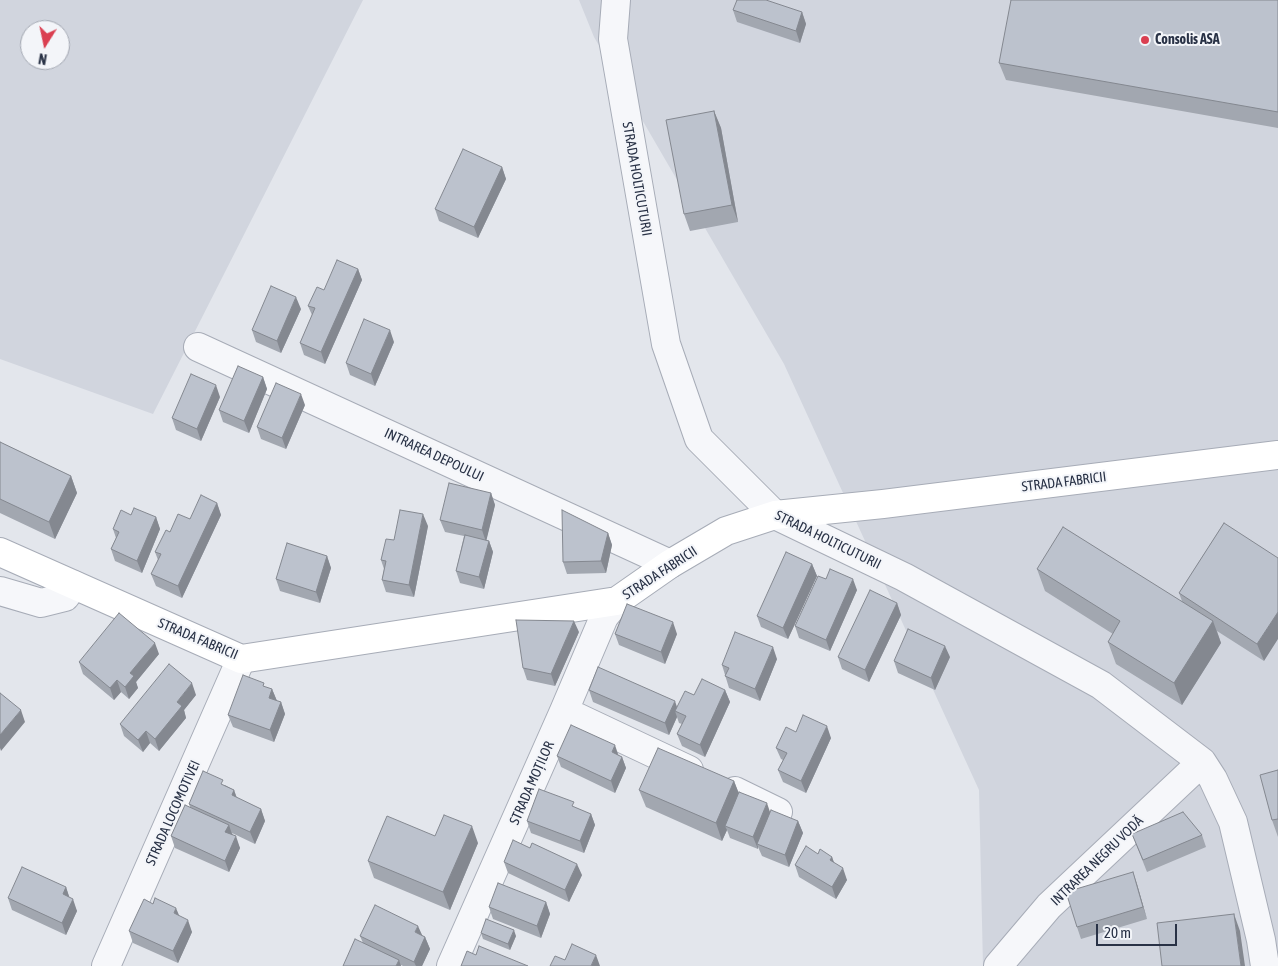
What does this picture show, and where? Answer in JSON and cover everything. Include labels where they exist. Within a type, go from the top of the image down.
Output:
[{"type":"street","name":"STRADA HOLTICUTURII","points":[[616,0],[613,39],[666,344],[699,440],[775,515],[904,577],[1101,685],[1202,762]]},
{"type":"street","name":"INTRAREA DEPOULUI","points":[[198,347],[670,564]]},
{"type":"street","name":"STRADA FABRICII","points":[[0,552],[241,659],[617,601],[670,564],[726,531],[775,515],[883,504],[1278,455]]},
{"type":"street","points":[[0,591],[40,603],[65,597],[74,585]]},
{"type":"street","name":"STRADA MOȚILOR","points":[[451,966],[604,617],[617,601]]},
{"type":"street","name":"STRADA LOCOMOTIVEI","points":[[106,966],[241,659]]},
{"type":"street","points":[[564,711],[778,812]]},
{"type":"street","name":"INTRAREA NEGRU VODĂ","points":[[998,966],[1050,906],[1202,762]]},
{"type":"street","points":[[1202,762],[1213,779],[1233,822],[1261,940],[1265,966]]},
{"type":"shaded area","points":[[0,0],[363,0],[153,414],[0,359]]},
{"type":"shaded area","points":[[579,0],[1278,0],[1278,966],[983,966],[979,790],[784,364],[594,37]]},
{"type":"building","points":[[737,0],[766,0],[802,12],[796,31],[733,10]]},
{"type":"building","name":"Consolis ASA","points":[[1011,0],[1278,0],[1278,112],[999,63]]},
{"type":"building","points":[[714,111],[732,205],[684,214],[666,120]]},
{"type":"building","points":[[463,149],[502,167],[474,227],[435,209]]},
{"type":"building","points":[[337,260],[358,269],[321,352],[300,343],[315,308],[308,306],[317,287],[324,290]]},
{"type":"building","points":[[271,286],[296,297],[277,341],[252,330]]},
{"type":"building","points":[[364,319],[390,330],[371,374],[346,363]]},
{"type":"building","points":[[238,366],[263,377],[244,421],[219,410]]},
{"type":"building","points":[[191,374],[216,385],[197,429],[172,418]]},
{"type":"building","points":[[276,383],[301,394],[282,438],[257,427]]},
{"type":"building","points":[[0,442],[71,476],[49,522],[0,499]]},
{"type":"building","points":[[449,483],[491,493],[482,530],[440,520]]},
{"type":"building","points":[[201,495],[217,503],[178,586],[151,574],[161,554],[155,552],[166,530],[170,532],[178,514],[190,519]]},
{"type":"building","points":[[134,508],[156,517],[137,561],[111,549],[119,532],[113,529],[121,510],[131,515]]},
{"type":"building","points":[[400,510],[423,514],[409,585],[382,580],[386,561],[381,560],[386,539],[394,540]]},
{"type":"building","points":[[562,510],[608,533],[601,561],[563,562]]},
{"type":"building","points":[[1224,523],[1278,558],[1278,612],[1257,644],[1179,593]]},
{"type":"building","points":[[1063,527],[1213,621],[1174,683],[1108,642],[1120,621],[1037,569]]},
{"type":"building","points":[[465,535],[489,541],[479,577],[456,571]]},
{"type":"building","points":[[287,543],[327,556],[316,592],[276,579]]},
{"type":"building","points":[[786,552],[812,564],[783,628],[757,616]]},
{"type":"building","points":[[830,569],[853,579],[826,640],[795,626],[818,576],[826,579]]},
{"type":"building","points":[[870,590],[897,603],[865,670],[838,657]]},
{"type":"building","points":[[627,604],[673,622],[661,652],[615,634]]},
{"type":"building","points":[[119,613],[155,643],[130,673],[134,676],[125,687],[117,680],[110,688],[79,662]]},
{"type":"building","points":[[516,620],[574,621],[551,674],[523,668]]},
{"type":"building","points":[[908,629],[945,646],[931,678],[894,661]]},
{"type":"building","points":[[735,632],[773,647],[755,689],[725,676],[729,668],[722,665]]},
{"type":"building","points":[[169,664],[192,683],[177,702],[182,706],[155,739],[146,731],[138,740],[120,724]]},
{"type":"building","points":[[598,667],[675,701],[665,723],[589,690]]},
{"type":"building","points":[[243,675],[264,683],[263,686],[272,689],[269,698],[281,702],[270,730],[228,715]]},
{"type":"building","points":[[702,679],[725,690],[700,745],[677,734],[686,716],[675,711],[685,691],[694,695]]},
{"type":"building","points":[[0,693],[21,710],[0,735]]},
{"type":"building","points":[[803,715],[827,726],[801,781],[778,770],[787,753],[776,748],[786,727],[796,732]]},
{"type":"building","points":[[571,725],[615,745],[612,752],[622,757],[611,781],[557,756]]},
{"type":"building","points":[[658,748],[734,781],[716,823],[639,790]]},
{"type":"building","points":[[1278,770],[1278,819],[1272,820],[1260,775]]},
{"type":"building","points":[[203,771],[223,780],[221,784],[234,790],[232,795],[261,809],[250,832],[189,804]]},
{"type":"building","points":[[539,789],[574,802],[572,806],[591,814],[580,841],[527,821]]},
{"type":"building","points":[[739,792],[767,803],[753,837],[725,826]]},
{"type":"building","points":[[185,805],[229,825],[225,832],[236,836],[225,861],[171,836]]},
{"type":"building","points":[[771,810],[798,821],[785,855],[757,844]]},
{"type":"building","points":[[1183,812],[1202,835],[1143,860],[1132,834]]},
{"type":"building","points":[[444,815],[472,826],[443,892],[368,861],[387,816],[435,836]]},
{"type":"building","points":[[513,840],[530,848],[532,843],[577,864],[565,890],[504,862]]},
{"type":"building","points":[[806,846],[818,854],[820,849],[832,857],[830,860],[843,868],[832,887],[795,865]]},
{"type":"building","points":[[22,867],[66,887],[63,894],[73,899],[62,923],[8,898]]},
{"type":"building","points":[[1133,872],[1143,907],[1077,927],[1066,892]]},
{"type":"building","points":[[498,883],[546,902],[537,926],[489,907]]},
{"type":"building","points":[[155,898],[176,908],[174,913],[188,920],[173,951],[129,931],[144,899],[153,904]]},
{"type":"building","points":[[375,905],[418,926],[415,932],[425,937],[414,962],[360,936]]},
{"type":"building","points":[[1234,914],[1241,966],[1162,966],[1157,923]]},
{"type":"building","points":[[486,919],[514,930],[508,944],[481,933]]},
{"type":"building","points":[[355,939],[399,960],[396,966],[343,966]]},
{"type":"building","points":[[572,944],[596,955],[591,966],[550,966],[555,956],[565,960]]},
{"type":"building","points":[[479,946],[528,966],[461,966],[467,951],[476,955]]},
{"type":"place","name":"Consolis ASA","points":[[1145,40]]}]
